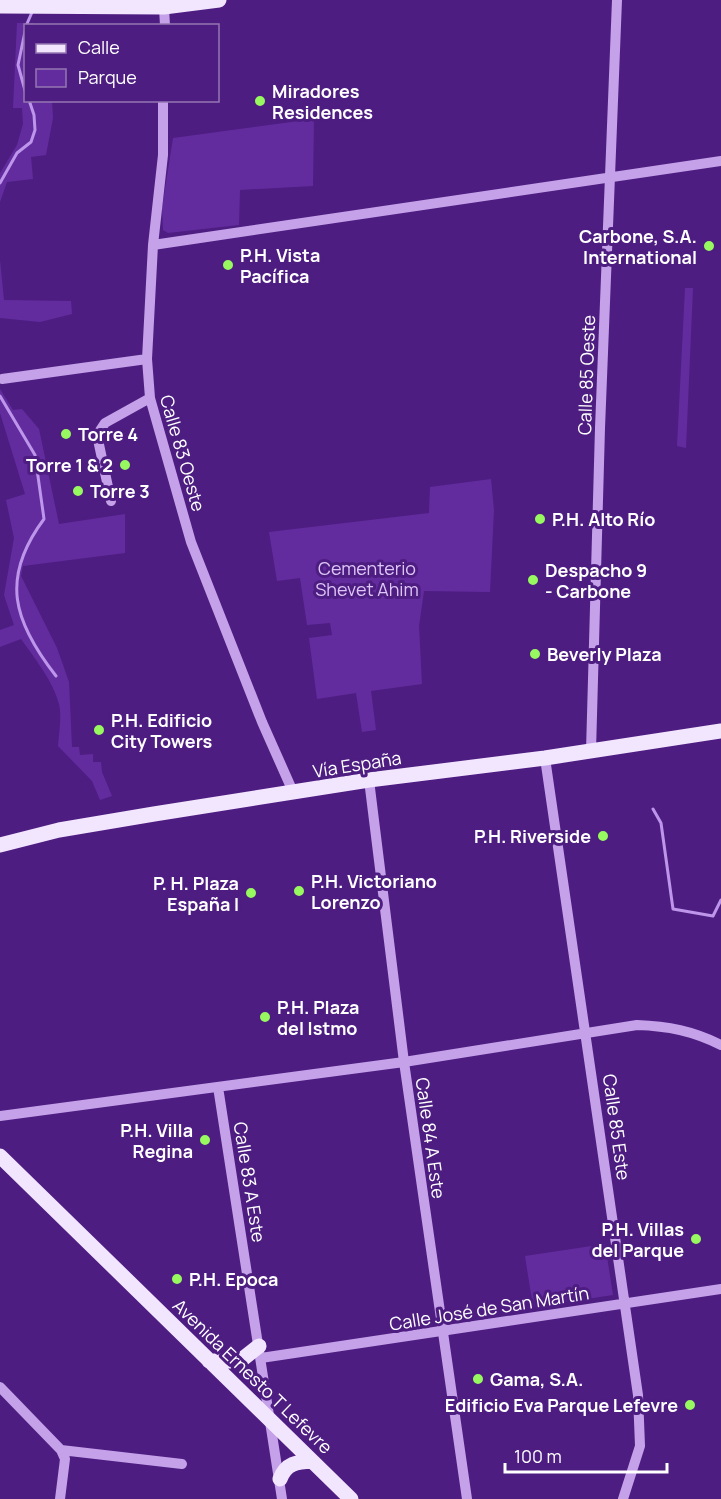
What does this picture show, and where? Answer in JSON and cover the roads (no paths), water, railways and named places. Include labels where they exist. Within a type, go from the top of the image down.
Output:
[{"type":"main road","points":[[0,6],[23,4],[47,9],[164,7],[219,0]]},
{"type":"main road","name":"Vía España","points":[[1,841],[369,780],[545,758],[721,731]]},
{"type":"main road","name":"Avenida Ernesto T Lefevre","points":[[0,1156],[351,1499]]},
{"type":"main road","points":[[209,1361],[236,1362],[260,1352]]},
{"type":"main road","points":[[280,1479],[284,1470],[292,1464],[312,1461]]},
{"type":"street","name":"Calle 85 Oeste","points":[[591,751],[617,0]]},
{"type":"street","points":[[164,7],[165,24]]},
{"type":"street","name":"Calle 83 Oeste","points":[[164,102],[163,155],[153,245],[147,359],[150,398],[191,542],[262,722],[294,794]]},
{"type":"street","points":[[153,245],[721,161]]},
{"type":"street","points":[[2,379],[147,359]]},
{"type":"street","points":[[111,501],[97,435],[105,423],[150,398]]},
{"type":"street","name":"Calle 85 Este","points":[[545,758],[587,1031],[640,1420],[640,1446],[623,1499]]},
{"type":"street","name":"Calle 84 A Este","points":[[369,780],[404,1062],[467,1499]]},
{"type":"street","points":[[0,1116],[404,1062],[587,1031],[637,1025],[670,1027],[703,1036],[721,1045]]},
{"type":"street","name":"Calle 83 A Este","points":[[218,1087],[273,1424],[282,1499]]},
{"type":"street","name":"Calle José de San Martín","points":[[260,1352],[442,1332],[721,1289]]},
{"type":"street","points":[[0,1387],[61,1450],[65,1460],[60,1499]]},
{"type":"street","points":[[61,1450],[182,1464]]},
{"type":"waterway","points":[[27,24],[33,10]]},
{"type":"waterway","points":[[24,36],[18,65],[24,87]]},
{"type":"waterway","points":[[0,183],[17,153],[31,142],[35,130],[34,115],[30,102]]},
{"type":"waterway","points":[[0,396],[35,455],[44,519],[30,540],[21,561],[17,580],[17,599],[30,637],[56,676]]},
{"type":"waterway","points":[[653,809],[661,823],[673,909],[713,916],[721,900]]},
{"type":"place","name":"Miradores Residences","points":[[260,101]]},
{"type":"place","name":"Carbone, S.A. International","points":[[709,246]]},
{"type":"place","name":"P.H. Vista Pacífica","points":[[228,265]]},
{"type":"place","name":"Torre 4","points":[[66,434]]},
{"type":"place","name":"Torre 1 & 2","points":[[125,465]]},
{"type":"place","name":"Torre 3","points":[[78,491]]},
{"type":"place","name":"P.H. Alto Río","points":[[540,519]]},
{"type":"place","name":"Despacho 9 - Carbone","points":[[533,580]]},
{"type":"place","name":"Beverly Plaza","points":[[535,654]]},
{"type":"place","name":"P.H. Edificio City Towers","points":[[99,730]]},
{"type":"place","name":"P.H. Riverside","points":[[603,836]]},
{"type":"place","name":"P.H. Victoriano Lorenzo","points":[[299,891]]},
{"type":"place","name":"P. H. Plaza España I","points":[[251,893]]},
{"type":"place","name":"P.H. Plaza del Istmo","points":[[265,1017]]},
{"type":"place","name":"P.H. Villa Regina","points":[[205,1140]]},
{"type":"place","name":"P.H. Villas del Parque","points":[[696,1239]]},
{"type":"place","name":"P.H. Epoca","points":[[177,1279]]},
{"type":"place","name":"Gama, S.A.","points":[[478,1379]]},
{"type":"place","name":"Edificio Eva Parque Lefevre","points":[[690,1405]]},
{"type":"park label","name":"Cementerio Shevet Ahim","points":[[367,578]]}]
